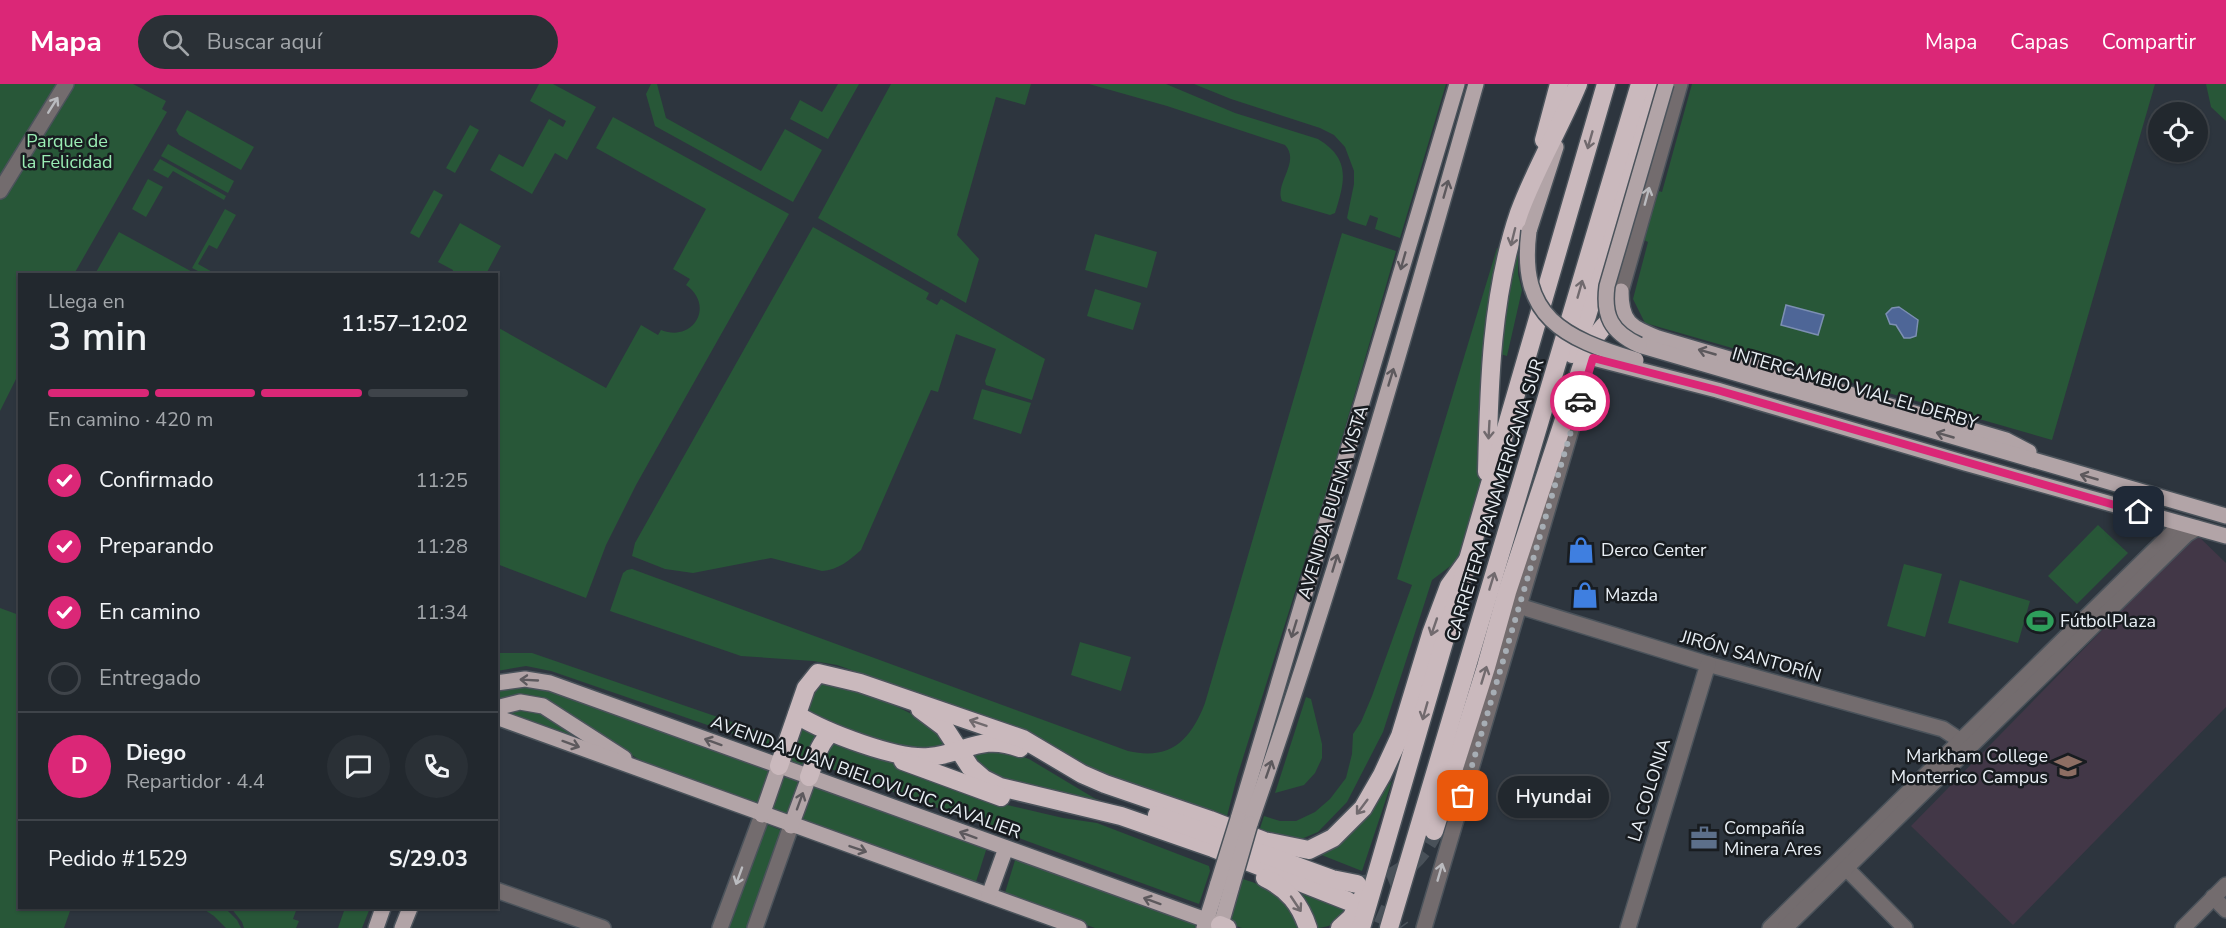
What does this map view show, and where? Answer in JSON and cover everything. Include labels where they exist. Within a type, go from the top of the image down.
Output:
[{"type":"highway","points":[[1486,499],[1496,323],[1515,229],[1532,182],[1559,84]]},
{"type":"highway","points":[[1532,182],[1578,84]]},
{"type":"highway","name":"CARRETERA PANAMERICANA SUR","points":[[1361,928],[1606,84]]},
{"type":"highway","name":"CARRETERA PANAMERICANA SUR","points":[[1389,928],[1640,84]]},
{"type":"highway","points":[[1545,406],[1564,378],[1587,316],[1657,84]]},
{"type":"highway","points":[[1434,831],[1584,358],[1592,341],[1604,326]]},
{"type":"highway","points":[[779,766],[806,688],[818,673],[860,682],[1023,739],[1082,774],[1105,784],[1210,820],[1264,842],[1309,850],[1333,838],[1363,808],[1382,775],[1400,736],[1431,634],[1449,586],[1470,557]]},
{"type":"highway","points":[[860,682],[891,695],[933,718],[944,727],[970,767],[984,779],[1000,787],[1121,816],[1213,848],[1348,901]]},
{"type":"highway","points":[[797,715],[831,733],[996,796],[1098,820],[1253,873],[1288,892],[1298,905],[1308,928]]},
{"type":"highway","points":[[809,777],[819,748],[831,733]]},
{"type":"highway","points":[[851,740],[908,756],[928,757],[973,744],[990,742],[1011,745],[1028,751],[1073,779],[1122,802],[1320,875],[1357,884]]},
{"type":"highway","points":[[1340,928],[1351,918],[1372,882],[1392,821]]},
{"type":"main road","name":"AVENIDA BUENA VISTA","points":[[1216,926],[1225,884],[1244,822],[1308,581],[1456,84]]},
{"type":"main road","name":"AVENIDA BUENA VISTA","points":[[1244,822],[1328,588],[1428,255],[1476,84]]},
{"type":"main road","name":"INTERCAMBIO VIAL EL DERBY","points":[[1666,84],[1606,286],[1607,313],[1612,326],[1624,338],[1639,345],[2061,469]]},
{"type":"main road","points":[[1568,109],[1529,231],[1526,252],[1527,273],[1533,294],[1557,325],[1579,341],[1636,360],[1921,441],[1965,463]]},
{"type":"main road","points":[[1621,291],[1624,317],[1637,329],[1658,338],[2006,440],[2061,469],[2226,516]]},
{"type":"main road","points":[[1593,358],[1717,390],[2226,536]]},
{"type":"main road","points":[[1308,581],[1328,588]]},
{"type":"main road","name":"AVENIDA JUAN BIELOVUCIC CAVALIER","points":[[498,683],[525,679],[544,681],[1216,926]]},
{"type":"main road","points":[[498,708],[520,702],[543,706],[642,770]]},
{"type":"main road","points":[[498,718],[1078,928]]},
{"type":"main road","points":[[762,815],[779,766]]},
{"type":"main road","points":[[792,826],[809,777]]},
{"type":"main road","points":[[989,895],[1006,848]]},
{"type":"main road","points":[[376,928],[383,909]]},
{"type":"main road","points":[[402,928],[410,909]]},
{"type":"street","points":[[0,191],[66,84]]},
{"type":"street","points":[[1424,928],[1593,358],[1604,326],[1621,291],[1680,84]]},
{"type":"street","points":[[1965,744],[2181,524]]},
{"type":"street","points":[[1770,928],[1840,866],[1965,744],[2187,534],[2197,528]]},
{"type":"street","name":"JIRÓN SANTORÍN","points":[[1519,606],[1708,664],[1943,729],[1965,744]]},
{"type":"street","name":"LA COLONIA","points":[[1628,928],[1708,664]]},
{"type":"street","points":[[720,928],[762,815]]},
{"type":"street","points":[[755,928],[792,826]]},
{"type":"street","points":[[1785,928],[1840,866]]},
{"type":"street","points":[[1840,866],[1905,928]]},
{"type":"street","points":[[2183,928],[2226,885]]},
{"type":"street","points":[[498,891],[573,923],[603,928]]},
{"type":"street","points":[[2213,897],[2226,910]]},
{"type":"shaded area","name":"Markham College Monterrico Campus","points":[[2196,534],[2226,563],[2226,707],[2013,925],[1911,826]]},
{"type":"green space","name":"Parque de la Felicidad","points":[[0,84],[133,84],[166,101],[162,109],[167,112],[75,273],[18,273],[18,375],[0,411]]},
{"type":"green space","points":[[539,84],[553,84],[596,107],[567,160],[555,153],[532,194],[490,170],[499,154],[523,167],[549,119],[563,127],[566,121],[530,101]]},
{"type":"green space","points":[[651,84],[657,84],[666,118],[761,171],[785,129],[822,150],[793,202],[655,126],[646,94]]},
{"type":"green space","points":[[838,84],[859,84],[828,139],[790,119],[800,100],[822,112]]},
{"type":"green space","points":[[891,84],[1031,84],[1025,105],[996,97],[957,235],[979,259],[966,303],[818,218]]},
{"type":"green space","points":[[1089,84],[1166,84],[1235,113],[1318,139],[1336,154],[1341,163],[1343,181],[1335,213],[1330,215],[1282,201],[1281,187],[1290,158],[1285,145],[1167,106]]},
{"type":"green space","points":[[1194,84],[1446,84],[1400,238],[1375,229],[1378,218],[1370,215],[1366,226],[1347,218],[1354,184],[1354,171],[1345,147],[1334,135]]},
{"type":"green space","points":[[1692,84],[2155,84],[2052,440],[1645,323],[1633,299],[1648,242],[1642,239],[1659,191],[1662,192]]},
{"type":"green space","points":[[2206,84],[2226,84],[2226,121],[2211,107]]},
{"type":"green space","points":[[187,110],[254,147],[241,170],[179,135],[176,130]]},
{"type":"green space","points":[[613,117],[789,214],[636,485],[606,545],[586,598],[498,564],[498,328],[606,388],[641,325],[658,335],[661,330],[673,333],[683,331],[697,320],[700,311],[699,302],[695,293],[686,285],[690,279],[673,269],[706,209],[596,148]]},
{"type":"green space","points":[[470,125],[479,130],[455,173],[446,168]]},
{"type":"green space","points":[[168,144],[234,181],[228,193],[161,156]]},
{"type":"green space","points":[[160,159],[226,196],[224,200],[173,171],[168,178],[153,170]]},
{"type":"green space","points":[[148,179],[163,187],[146,217],[132,209]]},
{"type":"green space","points":[[434,190],[443,195],[419,238],[410,233]]},
{"type":"green space","points":[[225,209],[236,215],[217,249],[209,245],[198,264],[214,273],[202,273],[192,268]]},
{"type":"green space","points":[[460,223],[501,246],[487,273],[452,273],[453,270],[438,262]]},
{"type":"green space","points":[[813,227],[929,293],[926,299],[937,305],[941,299],[1045,359],[1032,400],[986,385],[985,381],[996,349],[956,334],[938,392],[931,390],[861,550],[848,561],[833,569],[822,571],[771,558],[693,573],[665,569],[632,556],[635,543]]},
{"type":"green space","points":[[119,232],[194,273],[96,273]]},
{"type":"green space","points":[[1342,233],[1396,251],[1328,487],[1237,777],[1226,820],[1099,775],[902,688],[837,665],[741,656],[610,611],[623,573],[632,569],[1128,751],[1156,753],[1177,745],[1193,728],[1205,703]]},
{"type":"green space","points":[[1095,234],[1157,252],[1147,288],[1085,270]]},
{"type":"green space","points":[[1497,248],[1502,251],[1482,481],[1457,561],[1432,580],[1383,732],[1347,802],[1318,832],[1299,840],[1276,838],[1260,828],[1264,816],[1280,821],[1296,821],[1315,812],[1330,799],[1346,778],[1352,754],[1353,734],[1372,696],[1412,585],[1397,579]]},
{"type":"green space","points":[[1518,248],[1518,274],[1522,290],[1507,356],[1497,353],[1504,300]]},
{"type":"green space","points":[[1095,289],[1141,303],[1133,330],[1087,316]]},
{"type":"green space","points":[[982,389],[1031,403],[1021,434],[973,419]]},
{"type":"green space","points":[[2098,525],[2128,553],[2077,604],[2048,576]]},
{"type":"green space","points":[[1904,564],[1942,574],[1925,637],[1887,626]]},
{"type":"green space","points":[[1960,580],[2030,601],[2018,643],[1948,623]]},
{"type":"green space","points":[[0,608],[18,615],[18,909],[71,909],[64,928],[0,928]]},
{"type":"green space","points":[[1080,642],[1131,657],[1121,691],[1071,675]]},
{"type":"green space","points":[[498,653],[532,653],[770,735],[771,747],[551,671],[526,666],[498,671]]},
{"type":"green space","points":[[825,680],[877,697],[928,722],[950,746],[917,752],[840,731],[809,713],[813,694],[818,685]]},
{"type":"green space","points":[[535,685],[771,768],[761,805],[638,759],[557,707],[498,703],[498,689]]},
{"type":"green space","points":[[1306,697],[1311,699],[1322,744],[1322,758],[1315,773],[1304,785],[1275,793]]},
{"type":"green space","points":[[530,707],[600,749],[498,713]]},
{"type":"green space","points":[[806,728],[814,732],[818,739],[807,767],[798,767],[788,759],[797,731]]},
{"type":"green space","points":[[829,739],[990,801],[1063,818],[1097,823],[1209,866],[1210,871],[1199,904],[820,765]]},
{"type":"green space","points":[[976,751],[1013,753],[1029,759],[1094,798],[1124,810],[993,777],[969,754]]},
{"type":"green space","points":[[787,776],[797,780],[798,794],[794,804],[785,815],[774,811],[773,801],[777,787]]},
{"type":"green space","points":[[1392,781],[1362,871],[1319,854],[1341,844],[1367,816]]},
{"type":"green space","points":[[815,785],[987,847],[975,885],[801,822],[799,818],[811,786]]},
{"type":"green space","points":[[763,823],[783,831],[748,928],[724,928]]},
{"type":"green space","points":[[1016,857],[1200,924],[1199,928],[1095,928],[1004,896]]},
{"type":"green space","points":[[1237,877],[1276,894],[1289,907],[1301,928],[1242,928],[1224,922]]},
{"type":"green space","points":[[1284,884],[1346,908],[1344,913],[1334,923],[1315,928]]},
{"type":"green space","points":[[204,909],[226,909],[237,920],[241,928],[226,928]]},
{"type":"green space","points":[[232,909],[297,909],[293,919],[299,921],[296,928],[244,928]]},
{"type":"green space","points":[[345,909],[370,909],[362,928],[338,928]]},
{"type":"water","points":[[1786,305],[1824,315],[1818,335],[1781,325]]},
{"type":"water","points":[[1899,307],[1918,320],[1916,336],[1904,338],[1896,325],[1890,324],[1886,314],[1892,308]]},
{"type":"tunnel","points":[[1361,884],[1385,879],[1405,868],[1422,851],[1434,831]]},
{"type":"tunnel","points":[[1353,902],[1396,921],[1401,928]]},
{"type":"way so far","points":[[1463,796],[1580,401]]},
{"type":"place","name":"Derco Center","points":[[1581,550]]},
{"type":"place","name":"Mazda","points":[[1585,595]]},
{"type":"place","name":"FútbolPlaza","points":[[2040,621]]},
{"type":"place","name":"Markham College Monterrico Campus","points":[[2068,766]]},
{"type":"place","name":"Hyundai","points":[[1463,796]]},
{"type":"place","name":"Compañía Minera Ares","points":[[1704,838]]},
{"type":"route","points":[[1580,401],[1593,358],[1717,390],[2139,512]]}]
